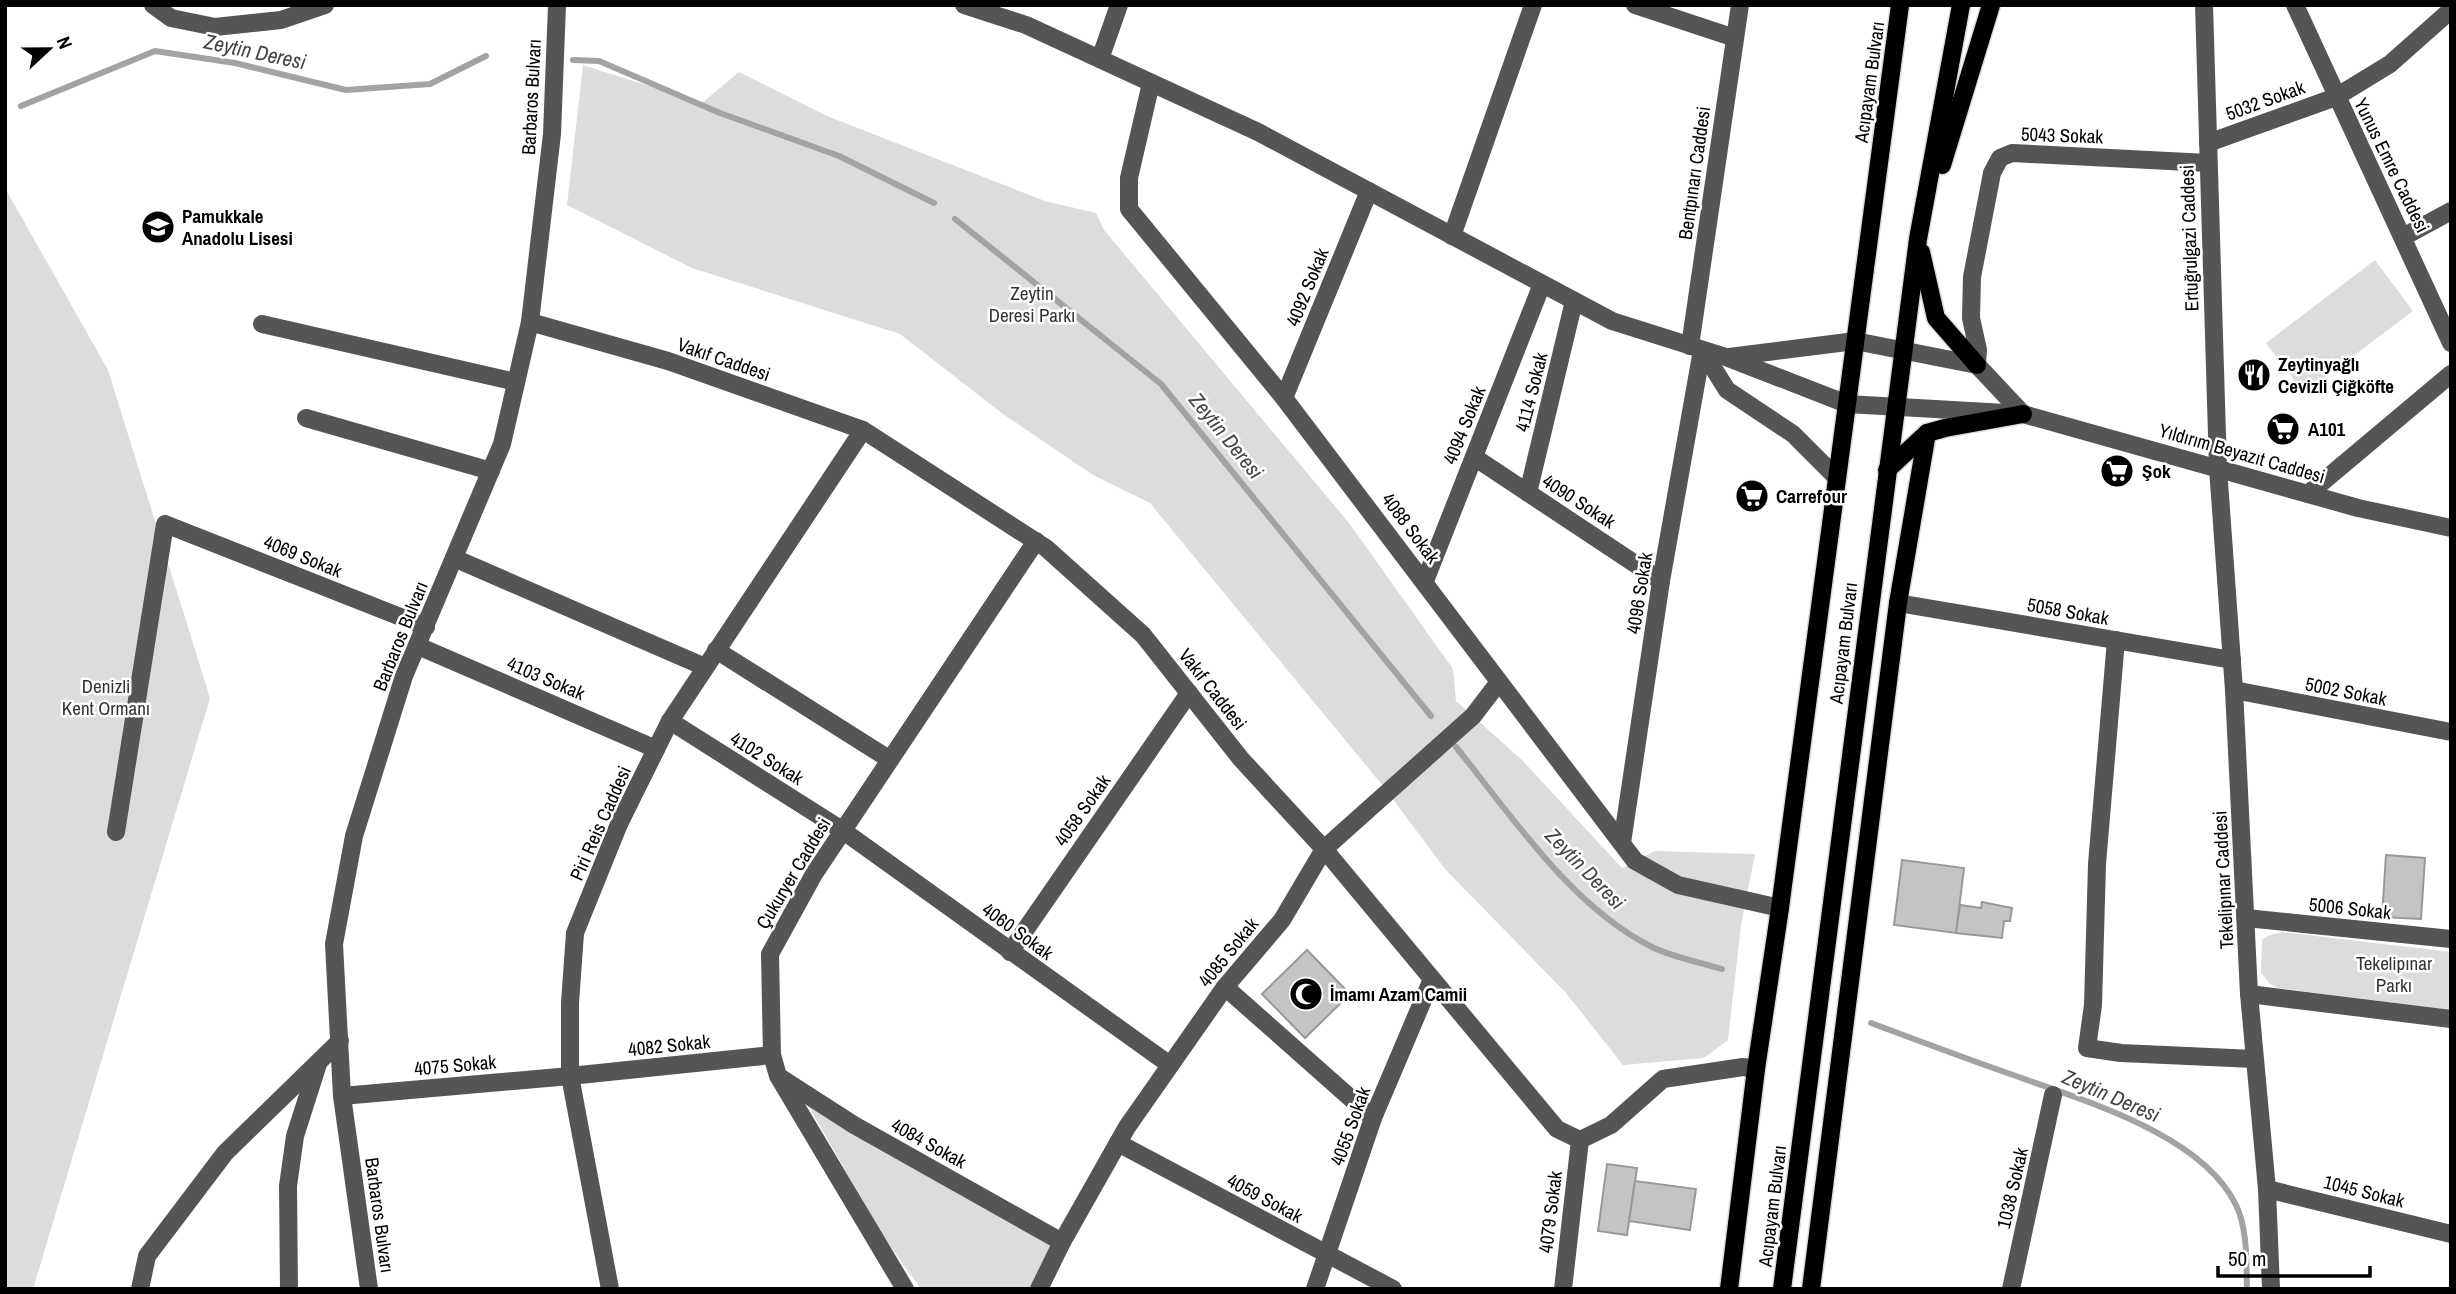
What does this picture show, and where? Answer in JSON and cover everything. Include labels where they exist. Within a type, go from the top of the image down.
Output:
[{"type":"main road","name":"Acıpayam Bulvarı","points":[[1729,1289],[1756,1069],[1780,908],[1900,5]]},
{"type":"main road","name":"Acıpayam Bulvarı","points":[[1782,1289],[1918,239],[1961,5]]},
{"type":"main road","points":[[1976,365],[1936,318],[1918,239],[1991,5]]},
{"type":"main road","points":[[1887,470],[1927,433],[2023,414]]},
{"type":"main road","points":[[1811,1289],[1898,603],[1927,433]]},
{"type":"street","points":[[153,5],[171,18],[215,27],[281,20],[325,5]]},
{"type":"street","name":"Barbaros Bulvarı","points":[[369,1289],[342,1096],[334,944],[354,836],[404,676],[502,444],[530,321],[552,134],[557,5]]},
{"type":"street","name":"Yıldırım Beyazıt Caddesi","points":[[964,5],[1026,25],[1258,132],[1612,321],[1726,357],[1847,404],[2023,414],[2358,508],[2451,528]]},
{"type":"street","points":[[1100,59],[1119,5]]},
{"type":"street","points":[[1452,236],[1533,5]]},
{"type":"street","points":[[1635,5],[1735,38]]},
{"type":"street","name":"Bentpınarı Caddesi","points":[[1696,348],[1740,5]]},
{"type":"street","name":"Ertuğrulgazi Caddesi","points":[[2204,5],[2218,468]]},
{"type":"street","name":"Yunus Emre Caddesi","points":[[2295,5],[2451,343]]},
{"type":"street","name":"5032 Sokak","points":[[2208,143],[2336,97],[2390,64],[2451,9]]},
{"type":"street","name":"4088 Sokak","points":[[1152,83],[1129,178],[1129,209],[1284,398],[1635,861],[1678,885],[1780,908]]},
{"type":"street","name":"5043 Sokak","points":[[1976,365],[1978,350],[1971,318],[1972,277],[1992,173],[2000,158],[2012,153],[2208,163]]},
{"type":"street","name":"4092 Sokak","points":[[1284,398],[1369,191]]},
{"type":"street","points":[[2403,237],[2451,211]]},
{"type":"street","name":"4094 Sokak","points":[[1425,581],[1542,284]]},
{"type":"street","name":"4114 Sokak","points":[[1528,493],[1574,301]]},
{"type":"street","name":"Vakıf Caddesi","points":[[530,321],[668,361],[863,430],[1037,541],[1143,635],[1241,759],[1324,849],[1557,1129],[1580,1140]]},
{"type":"street","points":[[262,324],[516,382]]},
{"type":"street","points":[[1726,357],[1855,341],[1903,350],[1976,365],[2023,414]]},
{"type":"street","points":[[1696,348],[1727,390],[1793,434],[1837,478]]},
{"type":"street","name":"4096 Sokak","points":[[1622,843],[1696,348]]},
{"type":"street","points":[[2308,494],[2451,374]]},
{"type":"street","points":[[306,418],[491,471]]},
{"type":"street","name":"Piri Reis Caddesi","points":[[610,1289],[570,1076],[570,1003],[575,933],[620,824],[670,721],[863,430]]},
{"type":"street","name":"4090 Sokak","points":[[1474,457],[1661,581]]},
{"type":"street","name":"Tekelipınar Caddesi","points":[[2218,468],[2234,690],[2249,993],[2267,1189],[2271,1289]]},
{"type":"street","name":"4069 Sokak","points":[[116,832],[165,524],[426,627]]},
{"type":"street","name":"Çukuryer Caddesi","points":[[905,1289],[778,1076],[772,1055],[770,954],[814,874],[842,830],[1037,541]]},
{"type":"street","points":[[454,558],[705,667]]},
{"type":"street","name":"5058 Sokak","points":[[1898,603],[2232,660]]},
{"type":"street","points":[[2116,640],[2097,864],[2093,1005],[2087,1048],[2122,1053],[2254,1059]]},
{"type":"street","name":"4103 Sokak","points":[[418,646],[656,749]]},
{"type":"street","points":[[716,650],[890,759]]},
{"type":"street","name":"4085 Sokak","points":[[1039,1289],[1062,1242],[1127,1127],[1225,987],[1282,920],[1324,849],[1473,716],[1499,682]]},
{"type":"street","name":"5002 Sokak","points":[[2234,690],[2451,732]]},
{"type":"street","name":"4058 Sokak","points":[[1010,952],[1189,692]]},
{"type":"street","name":"4102 Sokak","points":[[670,721],[842,830]]},
{"type":"street","name":"4060 Sokak","points":[[842,830],[1170,1065]]},
{"type":"street","name":"5006 Sokak","points":[[2246,918],[2451,939]]},
{"type":"street","name":"4055 Sokak","points":[[1315,1289],[1373,1118],[1432,979]]},
{"type":"street","points":[[1225,987],[1373,1118]]},
{"type":"street","points":[[2249,993],[2451,1019]]},
{"type":"street","points":[[140,1289],[147,1256],[225,1153],[340,1041]]},
{"type":"street","name":"4082 Sokak","points":[[570,1076],[772,1055]]},
{"type":"street","points":[[289,1289],[288,1186],[295,1136],[319,1061]]},
{"type":"street","points":[[1580,1140],[1611,1125],[1663,1079],[1743,1067],[1756,1069]]},
{"type":"street","name":"4075 Sokak","points":[[342,1096],[570,1076]]},
{"type":"street","name":"4084 Sokak","points":[[778,1076],[854,1125],[1062,1242]]},
{"type":"street","name":"1038 Sokak","points":[[2011,1289],[2053,1096]]},
{"type":"street","name":"4079 Sokak","points":[[1563,1289],[1580,1140]]},
{"type":"street","name":"4059 Sokak","points":[[1118,1143],[1393,1289]]},
{"type":"street","name":"1045 Sokak","points":[[2267,1189],[2451,1234]]},
{"type":"green space","name":"Zeytin Deresi Parkı","points":[[583,65],[702,103],[739,72],[827,116],[1045,201],[1096,213],[1104,230],[1349,523],[1453,669],[1456,701],[1522,760],[1622,868],[1655,851],[1755,854],[1741,925],[1728,1040],[1704,1058],[1623,1065],[1566,993],[1445,869],[1383,786],[1150,503],[1093,475],[1003,414],[900,334],[692,268],[567,205]]},
{"type":"green space","name":"Denizli Kent Ormanı","points":[[5,188],[108,370],[210,698],[33,1289],[5,1289]]},
{"type":"green space","points":[[2375,260],[2413,311],[2304,393],[2266,343]]},
{"type":"green space","name":"Tekelipınar Parkı","points":[[2282,932],[2451,952],[2451,1010],[2278,988],[2270,984],[2261,973],[2262,940]]},
{"type":"green space","points":[[805,1100],[1053,1247],[1033,1289],[921,1289],[883,1236]]},
{"type":"building","points":[[2386,855],[2425,858],[2421,919],[2382,917]]},
{"type":"building","points":[[1902,860],[1964,868],[1956,933],[1894,925]]},
{"type":"building","points":[[1982,902],[2012,908],[2010,921],[2004,921],[2002,938],[1956,933],[1960,905],[1981,908]]},
{"type":"building","name":"İmamı Azam Camii","points":[[1307,950],[1350,994],[1305,1038],[1262,994]]},
{"type":"building","points":[[1607,1164],[1637,1168],[1627,1235],[1598,1231]]},
{"type":"building","points":[[1635,1181],[1696,1189],[1690,1230],[1629,1221]]},
{"type":"waterway","name":"Zeytin Deresi","points":[[21,106],[155,51],[235,63],[346,90],[430,84],[486,56]]},
{"type":"waterway","name":"Zeytin Deresi","points":[[573,60],[599,61],[720,113],[839,156],[934,203]]},
{"type":"waterway","name":"Zeytin Deresi","points":[[955,219],[1161,384],[1431,716]]},
{"type":"waterway","name":"Zeytin Deresi","points":[[1456,747],[1544,857],[1594,908],[1621,929],[1658,950],[1722,969]]},
{"type":"waterway","name":"Zeytin Deresi","points":[[1871,1023],[2107,1109],[2139,1123],[2197,1158],[2220,1180],[2240,1215],[2246,1246],[2247,1289]]},
{"type":"place","name":"Pamukkale Anadolu Lisesi","points":[[158,227]]},
{"type":"place","name":"Zeytinyağlı Cevizli Çiğköfte","points":[[2254,375]]},
{"type":"place","name":"A101","points":[[2283,429]]},
{"type":"place","name":"Şok","points":[[2117,471]]},
{"type":"place","name":"Carrefour","points":[[1752,496]]},
{"type":"place","name":"İmamı Azam Camii","points":[[1306,994]]}]
